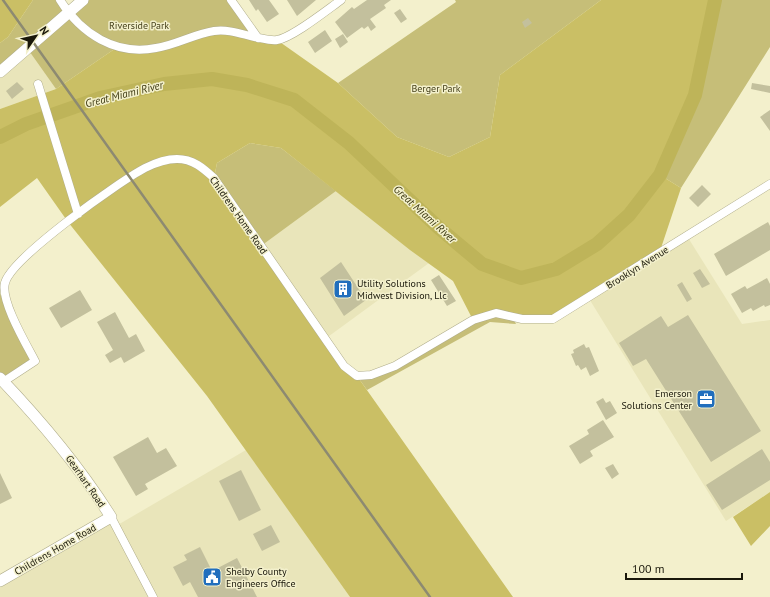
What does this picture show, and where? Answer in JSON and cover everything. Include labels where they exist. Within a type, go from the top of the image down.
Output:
[{"type":"street","points":[[60,0],[68,13],[94,38],[116,48],[134,50],[157,48],[196,35],[215,31],[233,30],[258,38],[277,40],[289,35],[341,0]]},
{"type":"street","points":[[231,0],[258,38]]},
{"type":"street","points":[[0,72],[80,1]]},
{"type":"street","points":[[38,84],[78,214]]},
{"type":"street","name":"Childrens Home Road","points":[[2,380],[35,361],[6,299],[4,284],[8,274],[23,259],[78,214],[123,181],[162,161],[177,159],[190,161],[202,167],[214,178],[344,366],[357,376],[372,375],[395,366],[473,320],[496,313]]},
{"type":"street","name":"Brooklyn Avenue","points":[[496,313],[522,319],[554,318],[770,184]]},
{"type":"street","name":"Gearhart Road","points":[[2,380],[64,448],[89,482],[111,517],[153,597]]},
{"type":"street","name":"Childrens Home Road","points":[[0,581],[111,517]]},
{"type":"shaded area","points":[[0,0],[33,0],[8,37],[0,43]]},
{"type":"shaded area","points":[[601,0],[715,0],[695,95],[660,175],[681,188],[659,254],[553,319],[496,313],[473,320],[453,281],[410,250],[281,148],[250,143],[217,163],[214,178],[344,366],[357,376],[513,597],[350,597],[207,396],[68,222],[37,178],[0,207],[0,109],[56,89],[116,48],[134,50],[215,31],[277,40],[338,83],[397,137],[449,157],[490,137],[500,75]]},
{"type":"shaded area","points":[[27,48],[56,89],[0,109],[0,72]]},
{"type":"shaded area","points":[[336,191],[429,263],[325,339],[261,246]]},
{"type":"shaded area","points":[[687,236],[742,324],[770,320],[770,492],[726,521],[588,297]]},
{"type":"shaded area","points":[[246,450],[350,597],[0,597],[0,581],[111,517],[116,526]]},
{"type":"shaded area","points":[[770,492],[770,526],[751,546],[733,517]]},
{"type":"green space","name":"Riverside Park","points":[[33,0],[60,0],[68,13],[83,0],[231,0],[258,38],[157,48],[116,48],[56,89],[27,48],[0,72],[0,43],[8,37]]},
{"type":"green space","name":"Berger Park","points":[[455,0],[601,0],[500,75],[490,137],[449,157],[397,137],[338,83],[456,2]]},
{"type":"green space","points":[[715,0],[770,0],[770,47],[681,188],[660,175],[695,95]]},
{"type":"green space","points":[[250,143],[281,148],[336,191],[261,246],[214,178],[217,163]]},
{"type":"green space","points":[[0,293],[5,307],[29,355],[30,362],[28,368],[0,378]]},
{"type":"green space","points":[[496,313],[512,316],[516,324],[490,322],[367,390],[357,376],[371,375],[473,320]]},
{"type":"building","points":[[249,0],[269,0],[279,14],[267,22],[258,9],[256,11]]},
{"type":"building","points":[[287,0],[316,0],[297,16]]},
{"type":"building","points":[[367,0],[391,0],[384,5],[386,8],[370,19],[376,27],[371,31],[368,26],[364,29],[362,27],[347,38],[335,22],[352,7],[354,9]]},
{"type":"building","points":[[400,9],[407,19],[401,23],[394,13]]},
{"type":"building","points":[[528,18],[532,23],[525,28],[522,22]]},
{"type":"building","points":[[325,30],[332,41],[315,53],[308,42]]},
{"type":"building","points":[[343,34],[348,42],[340,48],[335,39]]},
{"type":"building","points":[[17,82],[24,89],[12,99],[6,91]]},
{"type":"building","points":[[752,83],[770,86],[770,93],[751,89]]},
{"type":"building","points":[[770,110],[770,131],[760,117]]},
{"type":"building","points":[[702,185],[711,194],[698,207],[689,198]]},
{"type":"building","points":[[768,222],[770,226],[770,250],[726,276],[714,254]]},
{"type":"building","name":"Utility Solutions Midwest Division, Llc","points":[[341,262],[366,300],[344,316],[320,278]]},
{"type":"building","points":[[700,269],[710,284],[702,288],[693,273]]},
{"type":"building","points":[[439,275],[456,301],[447,306],[431,280]]},
{"type":"building","points":[[767,278],[770,284],[770,305],[765,307],[764,305],[753,311],[751,308],[742,313],[731,294],[745,286],[747,289]]},
{"type":"building","points":[[682,282],[692,299],[687,302],[677,285]]},
{"type":"building","points":[[80,290],[92,310],[61,328],[49,308]]},
{"type":"building","points":[[115,312],[129,338],[136,334],[145,351],[124,363],[121,357],[110,363],[105,355],[113,350],[97,322]]},
{"type":"building","name":"Emerson Solutions Center","points":[[688,315],[761,431],[711,462],[646,359],[633,366],[619,343],[661,316],[668,327]]},
{"type":"building","points":[[584,344],[586,348],[589,347],[599,371],[590,376],[586,367],[581,370],[578,365],[576,366],[571,354],[574,353],[573,350]]},
{"type":"building","points":[[603,398],[606,403],[610,401],[617,413],[606,420],[596,402]]},
{"type":"building","points":[[603,420],[614,437],[590,451],[593,456],[580,464],[569,446],[589,434],[587,430]]},
{"type":"building","points":[[148,437],[157,453],[166,448],[177,466],[145,484],[148,489],[136,496],[113,457]]},
{"type":"building","points":[[762,449],[770,462],[770,480],[722,510],[706,485]]},
{"type":"building","points":[[613,464],[619,474],[612,479],[605,468]]},
{"type":"building","points":[[241,470],[261,510],[239,521],[219,481]]},
{"type":"building","points":[[0,473],[12,498],[0,504]]},
{"type":"building","points":[[271,525],[280,542],[262,551],[253,534]]},
{"type":"building","name":"Shelby County Engineers Office","points":[[200,547],[212,571],[237,558],[257,597],[198,597],[190,582],[183,586],[173,567],[187,560],[184,555]]},
{"type":"waterway","name":"Great Miami River","points":[[0,137],[26,124],[100,98],[164,84],[212,79],[247,85],[294,100],[349,143],[439,228],[482,264],[521,278],[556,269],[597,244],[629,215],[660,175],[695,95],[715,0]]},
{"type":"railway","points":[[3,0],[430,597]]},
{"type":"place","name":"Utility Solutions Midwest Division, Llc","points":[[343,289]]},
{"type":"place","name":"Emerson Solutions Center","points":[[706,399]]},
{"type":"place","name":"Shelby County Engineers Office","points":[[212,577]]}]
